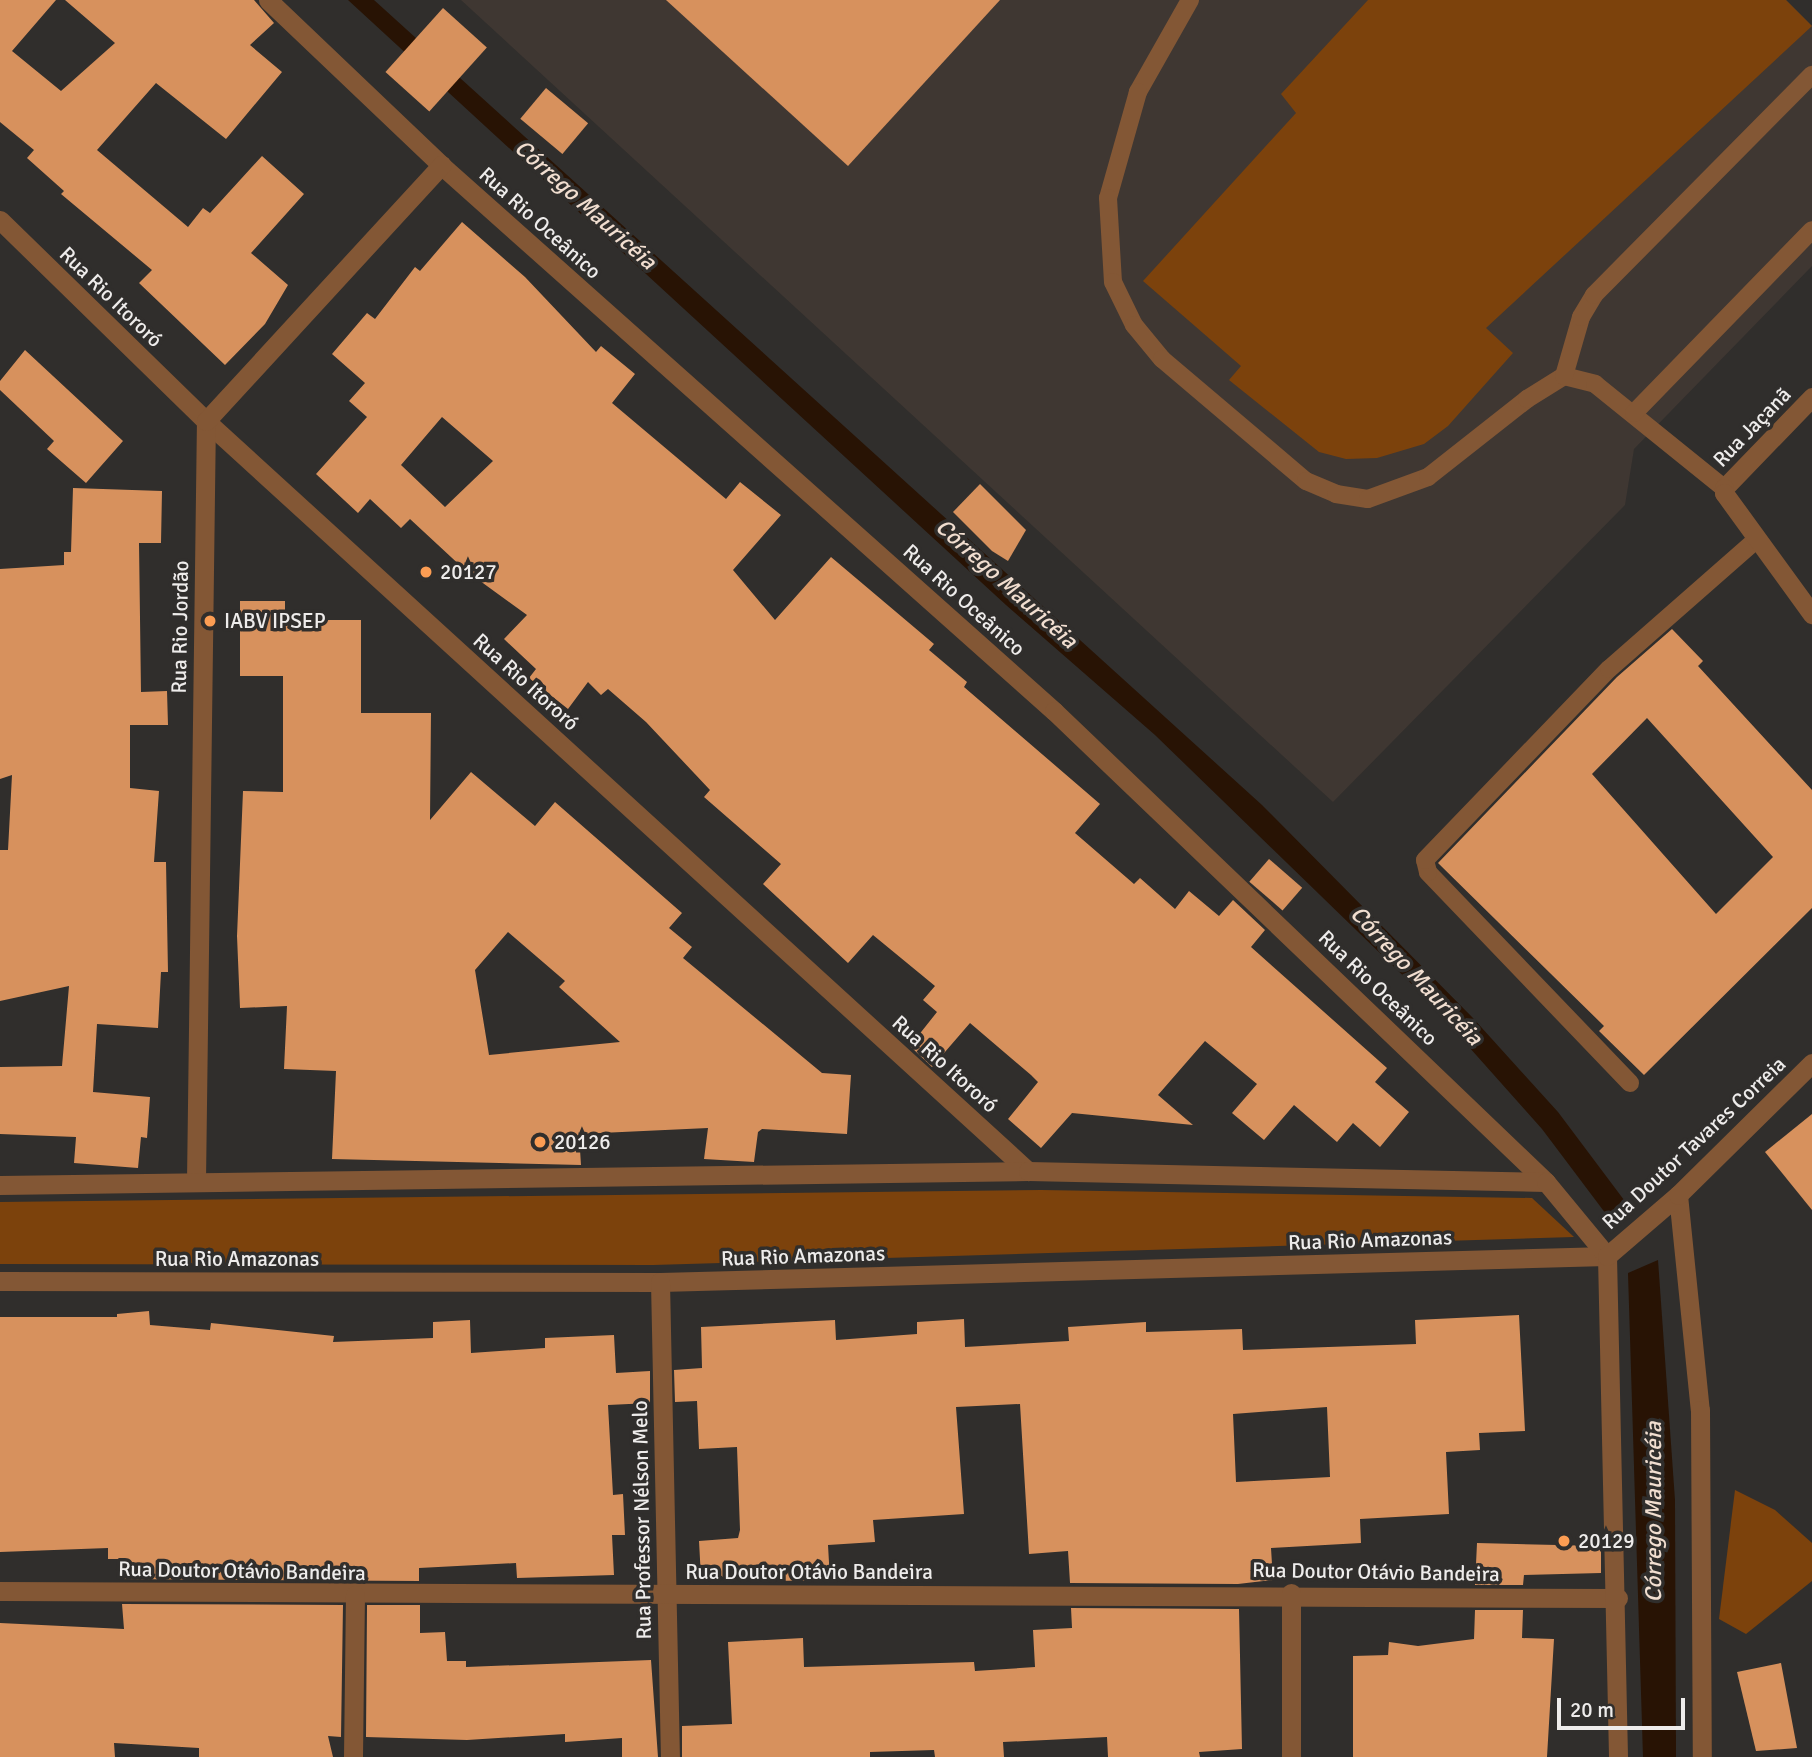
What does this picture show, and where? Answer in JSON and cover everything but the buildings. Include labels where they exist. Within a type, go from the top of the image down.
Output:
[{"type":"street","name":"Rua Rio Oceânico","points":[[268,0],[440,165],[1054,711],[1546,1182],[1607,1256]]},
{"type":"street","points":[[205,421],[440,165]]},
{"type":"street","name":"Rua Rio Itororó","points":[[0,220],[205,421],[1028,1171]]},
{"type":"street","name":"Rua Jaçanã","points":[[1724,488],[1812,397]]},
{"type":"street","name":"Rua Rio Jordão","points":[[196,1181],[205,421]]},
{"type":"street","points":[[1724,488],[1726,498],[1812,614]]},
{"type":"street","name":"Rua Doutor Tavares Correia","points":[[1607,1256],[1678,1195],[1812,1063]]},
{"type":"street","points":[[0,1185],[1028,1171],[1546,1182]]},
{"type":"street","points":[[1678,1195],[1700,1410],[1702,1757]]},
{"type":"street","points":[[1607,1256],[1618,1598],[1618,1757]]},
{"type":"street","name":"Rua Rio Amazonas","points":[[0,1281],[660,1282],[1607,1256]]},
{"type":"street","name":"Rua Professor Nélson Melo","points":[[660,1282],[670,1757]]},
{"type":"street","name":"Rua Doutor Otávio Bandeira","points":[[0,1591],[355,1595],[1292,1593],[1618,1598]]},
{"type":"street","points":[[1291,1757],[1292,1593]]},
{"type":"street","points":[[353,1757],[355,1595]]},
{"type":"lane","points":[[1190,0],[1138,92],[1108,198],[1112,282],[1134,325],[1162,359],[1306,481],[1336,494],[1368,499],[1429,477],[1527,399],[1564,376],[1581,317],[1594,295],[1812,75]]},
{"type":"lane","points":[[1634,413],[1812,230]]},
{"type":"lane","points":[[1564,376],[1595,384],[1724,488]]},
{"type":"lane","points":[[1630,1083],[1429,872],[1425,860],[1609,669],[1756,540]]},
{"type":"shaded area","points":[[461,0],[1786,0],[1812,26],[1812,266],[1634,449],[1625,505],[1333,802]]},
{"type":"shaded area","points":[[1368,0],[1786,0],[1812,26],[1486,328],[1513,353],[1448,426],[1424,444],[1377,458],[1346,459],[1319,452],[1229,380],[1241,366],[1143,281],[1296,113],[1281,94]]},
{"type":"shaded area","points":[[1041,1190],[1532,1198],[1574,1237],[653,1265],[0,1264],[0,1202]]},
{"type":"shaded area","points":[[1735,1490],[1775,1510],[1812,1543],[1812,1581],[1746,1634],[1719,1619]]},
{"type":"water","name":"Córrego Mauricéia","points":[[348,0],[374,0],[1262,805],[1472,1017],[1558,1112],[1630,1208],[1612,1222],[1542,1129],[1420,992],[1155,735],[1006,605]]},
{"type":"water","name":"Córrego Mauricéia","points":[[1658,1260],[1675,1500],[1676,1757],[1643,1757],[1628,1273]]},
{"type":"place","name":"20127","points":[[426,572]]},
{"type":"place","name":"IABV IPSEP","points":[[210,621]]},
{"type":"place","name":"20126","points":[[540,1142]]},
{"type":"place","name":"20129","points":[[1564,1541]]}]
